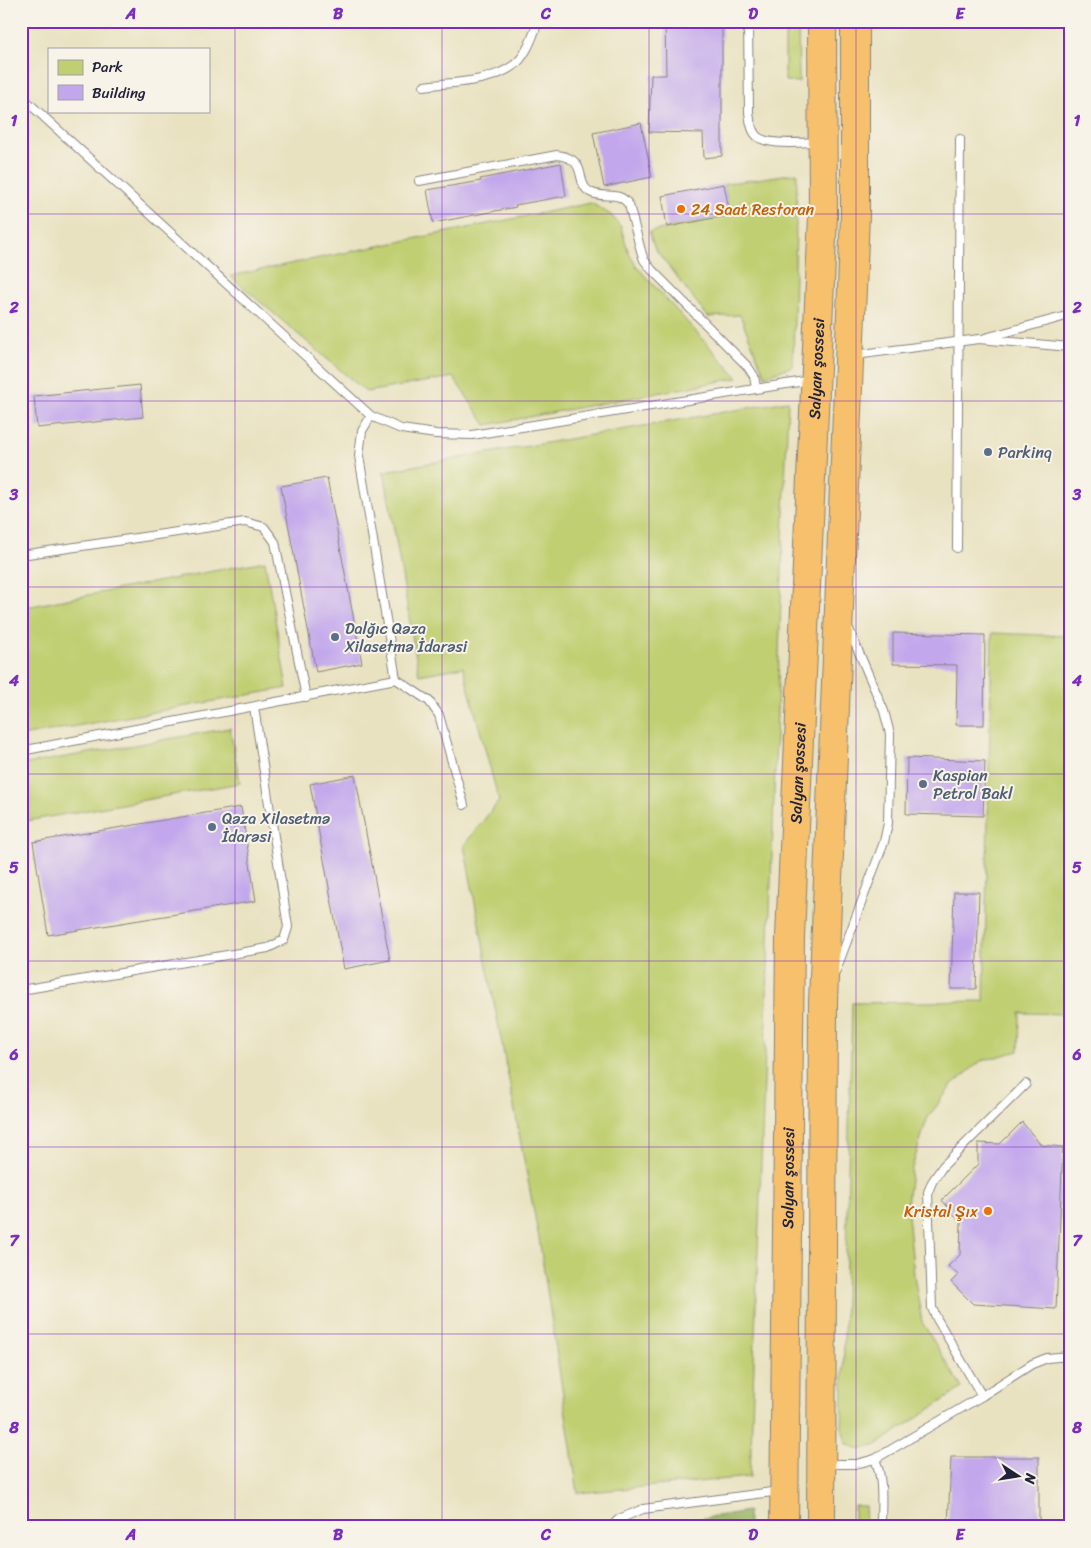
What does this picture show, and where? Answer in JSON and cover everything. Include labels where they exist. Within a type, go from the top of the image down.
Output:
[{"type":"highway","name":"Salyan şossesi","points":[[784,1527],[790,936],[823,216],[822,21]]},
{"type":"highway","name":"Salyan şossesi","points":[[821,1527],[823,1002],[855,215],[854,21]]},
{"type":"lane","points":[[424,86],[491,77],[516,65],[532,40],[538,21]]},
{"type":"lane","points":[[748,21],[749,112],[755,136],[767,142],[823,142]]},
{"type":"lane","points":[[21,96],[371,416],[401,429],[436,434],[472,435],[816,379]]},
{"type":"lane","points":[[957,548],[960,139]]},
{"type":"lane","points":[[419,181],[557,154],[567,156],[574,161],[580,170],[588,192],[624,198],[629,205],[644,260],[748,367],[754,376],[756,388]]},
{"type":"lane","points":[[850,356],[979,339],[1070,316]]},
{"type":"lane","points":[[979,339],[1070,347]]},
{"type":"lane","points":[[371,416],[362,431],[359,456],[396,679]]},
{"type":"lane","points":[[21,555],[245,522],[264,527],[275,542],[306,697]]},
{"type":"lane","points":[[823,1002],[884,842],[888,823],[890,734],[884,711],[839,605]]},
{"type":"lane","points":[[21,751],[396,679],[429,701],[439,715],[464,805]]},
{"type":"lane","points":[[21,990],[268,948],[284,940],[288,927],[254,707]]},
{"type":"lane","points":[[982,1396],[932,1308],[928,1192],[932,1182],[943,1166],[1026,1084]]},
{"type":"lane","points":[[821,1464],[856,1464],[874,1458],[982,1396],[1032,1364],[1047,1358],[1070,1356]]},
{"type":"lane","points":[[874,1458],[879,1469],[881,1484],[881,1527]]},
{"type":"lane","points":[[611,1527],[619,1519],[643,1509],[784,1490]]},
{"type":"green space","points":[[785,21],[798,21],[799,82],[785,81]]},
{"type":"green space","points":[[797,173],[793,366],[765,376],[740,315],[708,317],[655,249],[649,232],[730,215],[724,184]]},
{"type":"green space","points":[[591,203],[611,215],[621,227],[629,254],[637,267],[738,378],[486,425],[453,377],[366,392],[230,276]]},
{"type":"green space","points":[[788,401],[750,1477],[578,1493],[539,1238],[464,845],[499,801],[463,667],[419,675],[384,471]]},
{"type":"green space","points":[[265,561],[287,688],[21,736],[21,608]]},
{"type":"green space","points":[[992,633],[1070,636],[1070,1014],[1020,1013],[1019,1051],[981,1061],[951,1086],[927,1119],[911,1171],[907,1205],[914,1275],[922,1322],[962,1388],[875,1446],[859,1449],[846,1443],[842,1428],[852,1003],[984,1001]]},
{"type":"green space","points":[[230,728],[240,783],[21,822],[21,765]]},
{"type":"green space","points":[[854,1506],[865,1506],[866,1527],[854,1527]]},
{"type":"green space","points":[[748,1511],[748,1527],[649,1527]]},
{"type":"building","points":[[665,21],[722,21],[722,156],[704,158],[703,133],[649,132],[651,75],[666,75]]},
{"type":"building","points":[[641,123],[652,177],[604,187],[593,133]]},
{"type":"building","points":[[561,163],[566,196],[433,223],[427,190],[481,181],[480,179]]},
{"type":"building","points":[[724,184],[730,215],[667,227],[662,196]]},
{"type":"building","points":[[140,385],[143,417],[37,428],[34,396]]},
{"type":"building","points":[[327,478],[362,663],[316,672],[281,486]]},
{"type":"building","points":[[893,633],[985,635],[984,725],[956,725],[957,665],[893,664]]},
{"type":"building","points":[[907,758],[985,761],[983,816],[906,814]]},
{"type":"building","points":[[355,775],[390,960],[344,969],[310,784]]},
{"type":"building","points":[[241,807],[256,901],[48,935],[33,842]]},
{"type":"building","points":[[954,892],[979,892],[976,989],[951,989]]},
{"type":"building","points":[[1022,1122],[1041,1145],[1063,1147],[1056,1309],[973,1304],[951,1282],[958,1275],[948,1266],[960,1255],[961,1223],[942,1200],[978,1164],[978,1143],[1000,1144]]},
{"type":"building","points":[[951,1457],[1039,1457],[1039,1527],[948,1527]]},
{"type":"place","name":"24 Saat Restoran","points":[[681,209]]},
{"type":"place","name":"Parkinq","points":[[988,452]]},
{"type":"place","name":"Dalğıc Qəza Xilasetmə İdarəsi","points":[[335,637]]},
{"type":"place","name":"Kaspian Petrol Bakl","points":[[923,784]]},
{"type":"place","name":"Qəza Xilasetmə İdarəsi","points":[[212,827]]},
{"type":"place","name":"Kristal Şıx","points":[[988,1211]]}]
